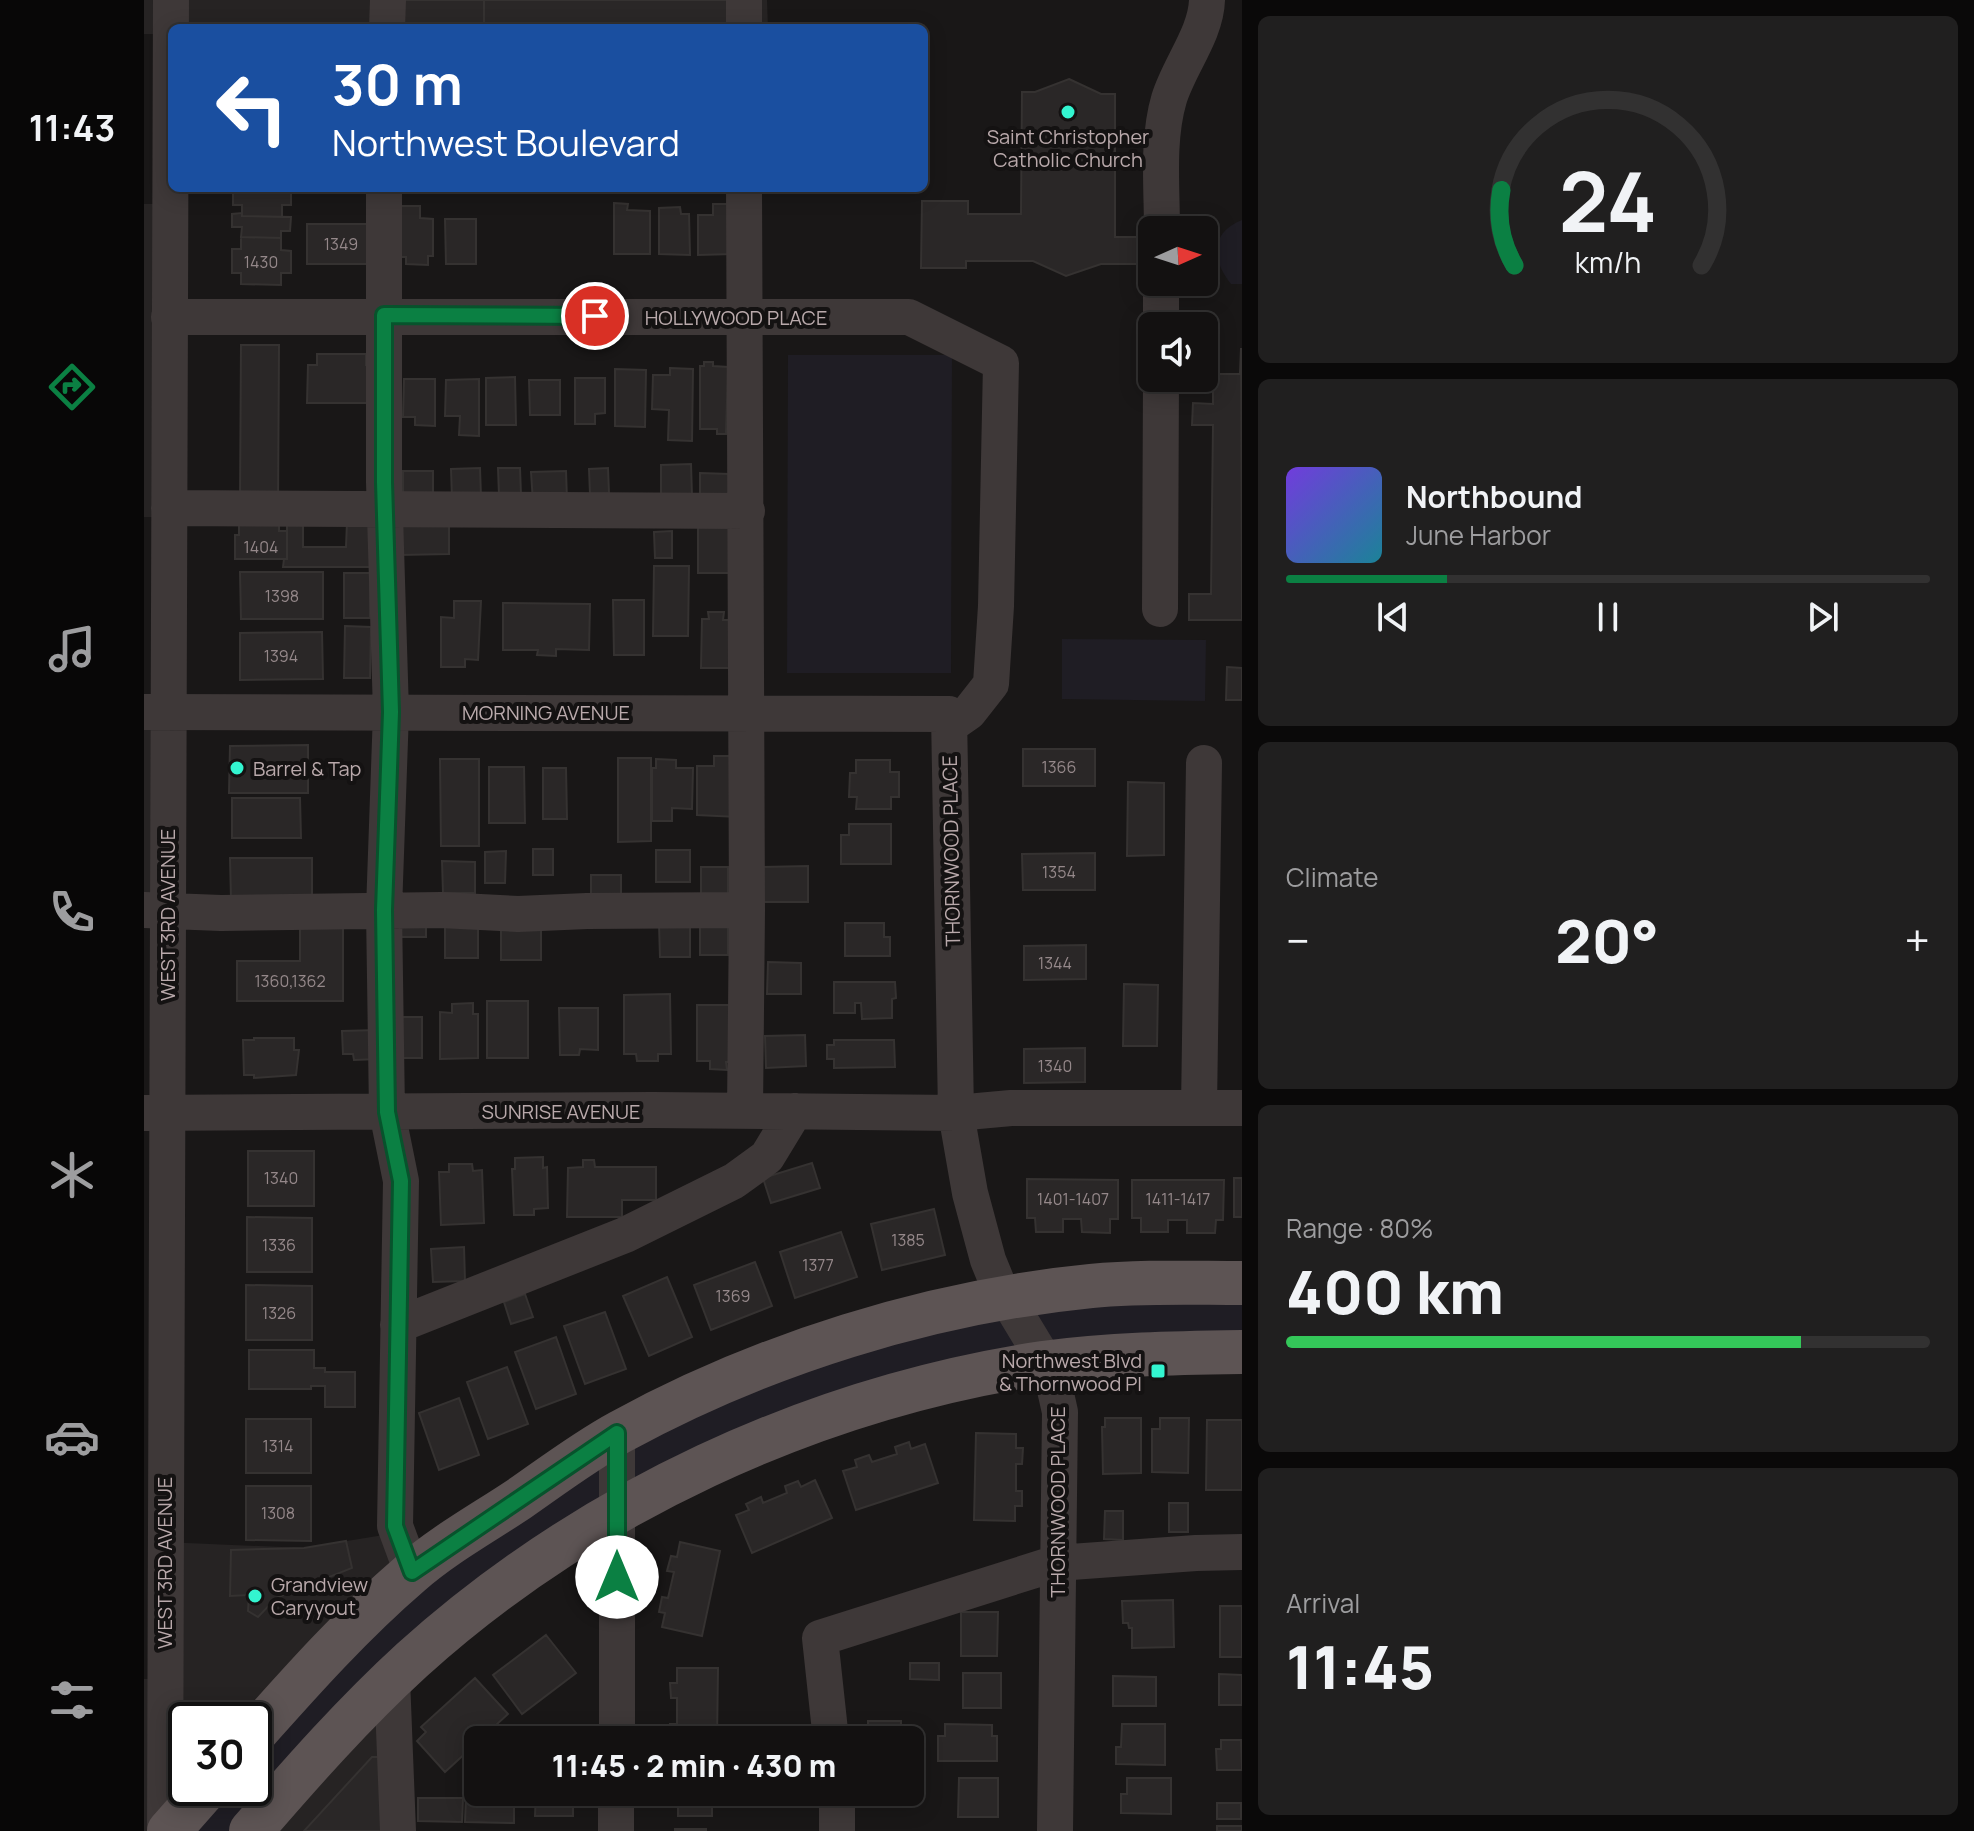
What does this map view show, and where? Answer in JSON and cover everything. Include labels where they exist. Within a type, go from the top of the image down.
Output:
[{"type":"main road","points":[[272,1714],[307,1674],[412,1572],[617,1433],[744,1374],[899,1322],[1007,1299],[1093,1286],[1242,1283]]},
{"type":"main road","points":[[251,1831],[338,1732],[392,1678],[495,1592],[617,1513],[728,1456],[823,1418],[927,1386],[1046,1363],[1159,1354],[1242,1352]]},
{"type":"main road","points":[[165,1831],[189,1806]]},
{"type":"street","name":"WEST 3RD AVENUE","points":[[171,0],[171,24]]},
{"type":"street","points":[[387,24],[388,0]]},
{"type":"street","points":[[744,0],[744,24]]},
{"type":"street","points":[[1162,216],[1162,141],[1168,102],[1207,14],[1207,0]]},
{"type":"street","name":"WEST 3RD AVENUE","points":[[165,1831],[155,910],[156,712],[169,317],[170,192]]},
{"type":"street","points":[[384,192],[385,510],[391,712],[384,910],[387,1112],[401,1181],[395,1526],[412,1572]]},
{"type":"street","points":[[744,192],[748,713],[745,1111]]},
{"type":"street","name":"HOLLYWOOD PLACE","points":[[169,317],[909,317],[1001,363],[996,606],[991,684],[969,712],[949,720]]},
{"type":"street","points":[[1160,609],[1161,392]]},
{"type":"street","points":[[161,512],[747,511]]},
{"type":"street","name":"MORNING AVENUE","points":[[156,712],[748,713],[949,720]]},
{"type":"street","name":"THORNWOOD PLACE","points":[[949,720],[956,1113],[973,1206],[988,1260],[1007,1299],[1046,1363],[1060,1412],[1055,1831]]},
{"type":"street","points":[[1199,1108],[1204,763]]},
{"type":"street","points":[[155,910],[221,913],[441,910],[518,914],[747,910]]},
{"type":"street","name":"SUNRISE AVENUE","points":[[155,1113],[956,1113],[1011,1108],[1242,1108]]},
{"type":"street","points":[[398,1325],[625,1235],[734,1181],[767,1157],[795,1111]]},
{"type":"street","points":[[617,1433],[617,1726]]},
{"type":"street","points":[[829,1726],[820,1638],[1057,1563],[1242,1552]]},
{"type":"street","points":[[392,1678],[398,1831]]},
{"type":"street","points":[[616,1806],[616,1831]]},
{"type":"street","points":[[837,1806],[837,1831]]},
{"type":"street","points":[[144,1810],[165,1831]]},
{"type":"shaded area","points":[[144,0],[767,0],[768,24],[168,24],[168,34],[144,34]]},
{"type":"shaded area","points":[[144,204],[174,204],[174,517],[144,517]]},
{"type":"shaded area","points":[[1242,220],[1242,284],[1231,284],[1218,259],[1219,239],[1232,225]]},
{"type":"shaded area","points":[[788,355],[952,355],[951,673],[787,673]]},
{"type":"shaded area","points":[[1062,639],[1206,640],[1205,701],[1062,699]]},
{"type":"shaded area","points":[[144,706],[170,706],[170,915],[144,915]]},
{"type":"shaded area","points":[[1242,1283],[1242,1352],[978,1374],[569,1542],[251,1831],[169,1831],[191,1806],[272,1806],[272,1717],[470,1532],[846,1338]]},
{"type":"shaded area","points":[[402,1532],[408,1831],[144,1831],[144,1679],[161,1679],[163,1542],[304,1548]]},
{"type":"building","points":[[404,0],[484,0],[484,24],[404,24]]},
{"type":"building","points":[[484,0],[734,0],[733,24],[484,24]]},
{"type":"building","points":[[1069,79],[1101,94],[1115,94],[1115,237],[1137,237],[1137,264],[1101,264],[1066,276],[1033,261],[966,261],[966,268],[921,268],[922,201],[968,201],[968,214],[1021,214],[1022,92],[1035,92]]},
{"type":"building","points":[[233,192],[291,192],[291,205],[282,205],[282,217],[242,216],[242,205],[233,205]]},
{"type":"building","points":[[614,203],[628,204],[627,210],[650,211],[650,254],[614,254]]},
{"type":"building","points":[[713,204],[733,204],[733,254],[698,255],[698,215],[713,215]]},
{"type":"building","points":[[401,206],[420,206],[420,218],[433,219],[433,256],[428,256],[428,265],[406,264],[406,257],[401,257]]},
{"type":"building","points":[[680,207],[681,214],[689,214],[690,255],[659,254],[659,208]]},
{"type":"building","points":[[242,213],[242,216],[291,217],[290,231],[281,231],[281,238],[241,237],[242,227],[232,227],[232,214]]},
{"type":"building","points":[[445,219],[476,219],[476,264],[446,264]]},
{"type":"building","points":[[307,224],[376,224],[376,264],[307,264]]},
{"type":"building","points":[[241,237],[281,238],[281,250],[291,251],[291,273],[281,273],[281,285],[241,284],[241,273],[232,273],[232,249],[241,249]]},
{"type":"building","points":[[241,345],[279,345],[278,504],[240,503]]},
{"type":"building","points":[[1241,348],[1242,620],[1189,620],[1189,594],[1211,594],[1213,425],[1192,425],[1193,403],[1213,404],[1213,392],[1218,392],[1218,374],[1240,374]]},
{"type":"building","points":[[317,354],[366,354],[366,365],[375,365],[375,403],[307,403],[308,365],[317,365]]},
{"type":"building","points":[[704,362],[728,367],[726,434],[717,434],[717,429],[700,429],[700,366],[704,366]]},
{"type":"building","points":[[670,368],[693,369],[692,441],[668,440],[669,410],[652,409],[653,375],[670,375]]},
{"type":"building","points":[[615,369],[646,370],[645,427],[615,426]]},
{"type":"building","points":[[515,377],[516,425],[486,425],[486,378]]},
{"type":"building","points":[[575,378],[605,378],[605,413],[595,414],[595,424],[575,424]]},
{"type":"building","points":[[404,379],[435,379],[435,426],[415,425],[415,417],[403,417]]},
{"type":"building","points":[[479,379],[479,436],[459,435],[460,416],[445,416],[446,380]]},
{"type":"building","points":[[529,380],[560,380],[560,415],[530,415]]},
{"type":"building","points":[[691,464],[692,496],[661,496],[661,465]]},
{"type":"building","points":[[480,468],[481,497],[452,498],[451,469]]},
{"type":"building","points":[[498,468],[520,468],[521,495],[499,495]]},
{"type":"building","points":[[608,468],[609,493],[590,494],[589,469]]},
{"type":"building","points":[[403,471],[433,471],[433,502],[403,501]]},
{"type":"building","points":[[566,471],[567,500],[533,502],[531,472]]},
{"type":"building","points":[[700,473],[729,474],[729,498],[700,498]]},
{"type":"building","points":[[239,519],[279,519],[279,531],[287,531],[287,559],[235,559]]},
{"type":"building","points":[[287,519],[303,520],[303,547],[346,547],[347,522],[379,522],[379,567],[283,567],[284,559],[287,559]]},
{"type":"building","points":[[698,524],[731,525],[731,573],[698,573]]},
{"type":"building","points":[[400,525],[449,525],[449,554],[399,555]]},
{"type":"building","points":[[672,531],[672,558],[655,558],[654,532]]},
{"type":"building","points":[[654,566],[689,566],[688,636],[653,636]]},
{"type":"building","points":[[240,572],[323,572],[323,619],[241,619]]},
{"type":"building","points":[[344,573],[370,573],[370,618],[344,618]]},
{"type":"building","points":[[613,600],[644,600],[644,655],[614,655]]},
{"type":"building","points":[[454,601],[481,601],[478,660],[465,659],[465,667],[441,667],[441,617],[454,618]]},
{"type":"building","points":[[503,603],[590,604],[589,650],[556,649],[556,656],[537,655],[538,650],[503,650]]},
{"type":"building","points":[[708,612],[724,612],[723,620],[735,620],[735,668],[701,668],[702,619],[709,619]]},
{"type":"building","points":[[345,626],[371,627],[370,678],[344,678]]},
{"type":"building","points":[[322,632],[323,679],[240,680],[240,633]]},
{"type":"building","points":[[1227,667],[1242,668],[1242,700],[1226,700]]},
{"type":"building","points":[[308,745],[308,793],[229,793],[230,746]]},
{"type":"building","points":[[1023,749],[1095,749],[1095,786],[1023,786]]},
{"type":"building","points":[[714,756],[734,756],[738,817],[697,815],[697,766],[714,766]]},
{"type":"building","points":[[618,758],[651,758],[651,841],[618,842]]},
{"type":"building","points":[[440,759],[479,759],[479,846],[441,846]]},
{"type":"building","points":[[656,759],[676,760],[676,768],[693,768],[692,809],[672,808],[672,821],[652,821],[652,768],[656,768]]},
{"type":"building","points":[[856,760],[890,760],[890,772],[899,772],[899,797],[891,797],[891,809],[856,809],[857,797],[849,797],[850,773],[856,773]]},
{"type":"building","points":[[489,767],[524,767],[525,823],[489,823]]},
{"type":"building","points":[[543,768],[566,768],[567,819],[543,819]]},
{"type":"building","points":[[1128,782],[1164,783],[1164,855],[1127,856]]},
{"type":"building","points":[[232,798],[300,798],[301,838],[232,838]]},
{"type":"building","points":[[849,824],[891,824],[891,864],[841,864],[841,835],[849,835]]},
{"type":"building","points":[[533,849],[553,849],[553,875],[533,875]]},
{"type":"building","points":[[656,850],[690,850],[690,882],[656,882]]},
{"type":"building","points":[[506,851],[505,883],[485,883],[485,852]]},
{"type":"building","points":[[1095,853],[1095,890],[1023,890],[1022,854]]},
{"type":"building","points":[[230,858],[312,858],[312,899],[231,899]]},
{"type":"building","points":[[442,861],[475,862],[475,893],[443,893]]},
{"type":"building","points":[[808,866],[808,902],[760,902],[760,867]]},
{"type":"building","points":[[701,867],[728,867],[728,895],[701,895]]},
{"type":"building","points":[[591,875],[621,875],[621,902],[591,902]]},
{"type":"building","points":[[426,917],[426,937],[400,937],[399,918]]},
{"type":"building","points":[[845,923],[884,923],[884,937],[890,937],[890,956],[845,956]]},
{"type":"building","points":[[445,924],[478,924],[478,958],[445,958]]},
{"type":"building","points":[[501,924],[541,924],[541,960],[501,960]]},
{"type":"building","points":[[659,924],[690,924],[690,957],[660,957]]},
{"type":"building","points":[[700,924],[728,925],[728,955],[700,955]]},
{"type":"building","points":[[300,926],[343,926],[343,1001],[237,1001],[237,961],[300,961]]},
{"type":"building","points":[[1086,945],[1086,979],[1024,980],[1024,946]]},
{"type":"building","points":[[768,962],[801,963],[801,994],[767,994]]},
{"type":"building","points":[[834,982],[895,982],[892,1018],[862,1019],[861,1003],[855,1003],[855,1013],[834,1013]]},
{"type":"building","points":[[1124,984],[1158,985],[1157,1046],[1123,1046]]},
{"type":"building","points":[[670,994],[671,1054],[658,1054],[658,1061],[637,1061],[636,1054],[624,1054],[624,995]]},
{"type":"building","points":[[487,1001],[528,1001],[528,1058],[487,1058]]},
{"type":"building","points":[[473,1003],[473,1014],[478,1014],[478,1058],[440,1059],[440,1012],[452,1013],[452,1004]]},
{"type":"building","points":[[697,1005],[730,1005],[730,1062],[726,1062],[727,1070],[710,1069],[710,1061],[697,1061]]},
{"type":"building","points":[[559,1008],[598,1008],[598,1050],[580,1049],[579,1055],[560,1055]]},
{"type":"building","points":[[399,1017],[422,1017],[422,1058],[399,1058]]},
{"type":"building","points":[[378,1030],[378,1059],[354,1060],[353,1054],[343,1054],[342,1031]]},
{"type":"building","points":[[805,1035],[806,1066],[766,1068],[765,1036]]},
{"type":"building","points":[[294,1038],[294,1050],[299,1050],[296,1075],[254,1078],[254,1075],[244,1075],[243,1040]]},
{"type":"building","points":[[834,1040],[894,1040],[895,1067],[834,1068],[834,1059],[827,1059],[827,1045],[834,1045]]},
{"type":"building","points":[[1085,1048],[1085,1082],[1024,1083],[1024,1049]]},
{"type":"building","points":[[248,1151],[314,1151],[314,1206],[248,1206]]},
{"type":"building","points":[[543,1157],[543,1168],[547,1167],[548,1208],[534,1209],[534,1215],[514,1215],[512,1169],[515,1169],[515,1158]]},
{"type":"building","points":[[583,1160],[594,1160],[595,1167],[656,1167],[656,1200],[622,1200],[622,1217],[567,1217],[568,1168],[583,1167]]},
{"type":"building","points":[[812,1163],[820,1188],[771,1203],[763,1178]]},
{"type":"building","points":[[449,1164],[472,1164],[473,1171],[482,1170],[484,1223],[441,1225],[439,1172],[449,1172]]},
{"type":"building","points":[[1234,1178],[1242,1178],[1242,1217],[1234,1217]]},
{"type":"building","points":[[1027,1179],[1118,1180],[1118,1219],[1110,1219],[1110,1233],[1082,1232],[1081,1219],[1063,1219],[1063,1232],[1036,1232],[1035,1218],[1027,1218]]},
{"type":"building","points":[[1132,1180],[1224,1180],[1223,1220],[1216,1220],[1215,1233],[1187,1233],[1187,1220],[1168,1220],[1168,1232],[1141,1232],[1141,1218],[1132,1218]]},
{"type":"building","points":[[934,1209],[945,1255],[882,1270],[871,1224]]},
{"type":"building","points":[[247,1217],[312,1218],[312,1272],[247,1272]]},
{"type":"building","points":[[841,1232],[857,1277],[795,1298],[780,1252]]},
{"type":"building","points":[[464,1247],[465,1281],[433,1282],[431,1249]]},
{"type":"building","points":[[755,1262],[772,1306],[711,1330],[694,1285]]},
{"type":"building","points":[[667,1277],[692,1337],[649,1356],[623,1296]]},
{"type":"building","points":[[246,1285],[312,1286],[312,1340],[246,1340]]},
{"type":"building","points":[[525,1294],[533,1317],[511,1324],[504,1302]]},
{"type":"building","points":[[605,1312],[626,1369],[585,1384],[564,1326]]},
{"type":"building","points":[[556,1337],[576,1394],[536,1409],[515,1352]]},
{"type":"building","points":[[249,1350],[314,1350],[314,1368],[325,1368],[325,1372],[355,1372],[355,1407],[325,1407],[325,1386],[311,1386],[311,1389],[249,1389]]},
{"type":"building","points":[[507,1367],[528,1424],[488,1439],[467,1382]]},
{"type":"building","points":[[459,1398],[479,1455],[439,1470],[419,1413]]},
{"type":"building","points":[[1105,1418],[1141,1418],[1141,1473],[1103,1474],[1102,1427],[1105,1427]]},
{"type":"building","points":[[1160,1418],[1189,1418],[1188,1473],[1152,1472],[1152,1429],[1160,1429]]},
{"type":"building","points":[[246,1419],[311,1419],[311,1473],[246,1473]]},
{"type":"building","points":[[1207,1420],[1242,1420],[1242,1490],[1206,1490]]},
{"type":"building","points":[[976,1433],[1016,1434],[1016,1448],[1023,1448],[1022,1464],[1016,1464],[1016,1491],[1022,1491],[1022,1506],[1015,1506],[1015,1521],[974,1520]]},
{"type":"building","points":[[909,1442],[911,1449],[925,1444],[938,1483],[856,1510],[843,1471],[857,1467],[855,1460],[869,1455],[872,1462],[897,1454],[895,1447]]},
{"type":"building","points":[[815,1480],[832,1518],[752,1553],[736,1515],[749,1510],[746,1504],[761,1497],[763,1503],[787,1493],[785,1486],[798,1481],[801,1487]]},
{"type":"building","points":[[246,1486],[311,1486],[311,1541],[246,1540]]},
{"type":"building","points":[[1169,1503],[1188,1503],[1188,1532],[1169,1532]]},
{"type":"building","points":[[1105,1511],[1123,1511],[1123,1540],[1104,1539]]},
{"type":"building","points":[[346,1541],[352,1568],[276,1598],[258,1617],[248,1611],[249,1595],[230,1596],[231,1550],[304,1548]]},
{"type":"building","points":[[680,1542],[720,1551],[702,1636],[662,1627],[665,1613],[659,1612],[662,1597],[668,1598],[674,1572],[667,1571],[671,1556],[677,1557]]},
{"type":"building","points":[[1173,1600],[1174,1647],[1132,1648],[1132,1628],[1128,1623],[1123,1623],[1122,1601]]},
{"type":"building","points":[[1220,1606],[1242,1606],[1242,1657],[1220,1657]]},
{"type":"building","points":[[961,1612],[998,1612],[997,1656],[961,1656]]},
{"type":"building","points":[[546,1635],[576,1673],[522,1714],[493,1675]]},
{"type":"building","points":[[910,1663],[939,1663],[939,1680],[910,1679]]},
{"type":"building","points":[[677,1668],[718,1668],[717,1726],[670,1726],[677,1724],[677,1698],[671,1698],[670,1683],[677,1683]]},
{"type":"building","points":[[963,1673],[1001,1673],[1001,1708],[963,1708]]},
{"type":"building","points":[[1219,1674],[1242,1675],[1242,1705],[1219,1705]]},
{"type":"building","points":[[1113,1676],[1156,1677],[1156,1706],[1113,1706]]},
{"type":"building","points":[[475,1678],[508,1714],[495,1726],[464,1726],[464,1755],[445,1772],[417,1741],[426,1732],[421,1727]]},
{"type":"building","points":[[868,1721],[901,1721],[901,1726],[868,1726]]},
{"type":"building","points":[[945,1724],[992,1725],[992,1736],[997,1736],[997,1761],[938,1761],[938,1736],[945,1736]]},
{"type":"building","points":[[1122,1724],[1165,1724],[1165,1765],[1116,1764],[1116,1747],[1121,1747]]},
{"type":"building","points":[[1221,1740],[1241,1740],[1242,1770],[1217,1770],[1216,1749],[1221,1749]]},
{"type":"building","points":[[372,1757],[382,1757],[387,1831],[304,1831]]},
{"type":"building","points":[[959,1778],[998,1778],[998,1817],[958,1817]]},
{"type":"building","points":[[1127,1778],[1171,1778],[1171,1814],[1121,1813],[1121,1794],[1127,1794]]},
{"type":"building","points":[[418,1798],[463,1798],[462,1822],[418,1821]]},
{"type":"building","points":[[1217,1803],[1241,1803],[1241,1819],[1217,1819]]},
{"type":"building","points":[[466,1806],[514,1806],[514,1823],[465,1822]]},
{"type":"building","points":[[535,1806],[573,1806],[573,1816],[535,1816]]},
{"type":"building","points":[[678,1806],[712,1806],[712,1816],[678,1816]]},
{"type":"building","points":[[1217,1826],[1242,1826],[1242,1831],[1217,1831]]},
{"type":"building","points":[[706,1829],[706,1831],[675,1831]]},
{"type":"place","name":"Saint Christopher Catholic Church","points":[[1068,112]]},
{"type":"place","name":"Barrel & Tap","points":[[237,768]]},
{"type":"place","name":"Northwest Blvd & Thornwood Pl","points":[[1158,1371]]},
{"type":"place","name":"Grandview Caryyout","points":[[255,1596]]},
{"type":"route","points":[[595,316],[384,315],[384,482],[391,712],[384,910],[387,1112],[401,1181],[395,1526],[412,1572],[617,1433],[617,1577]]}]
